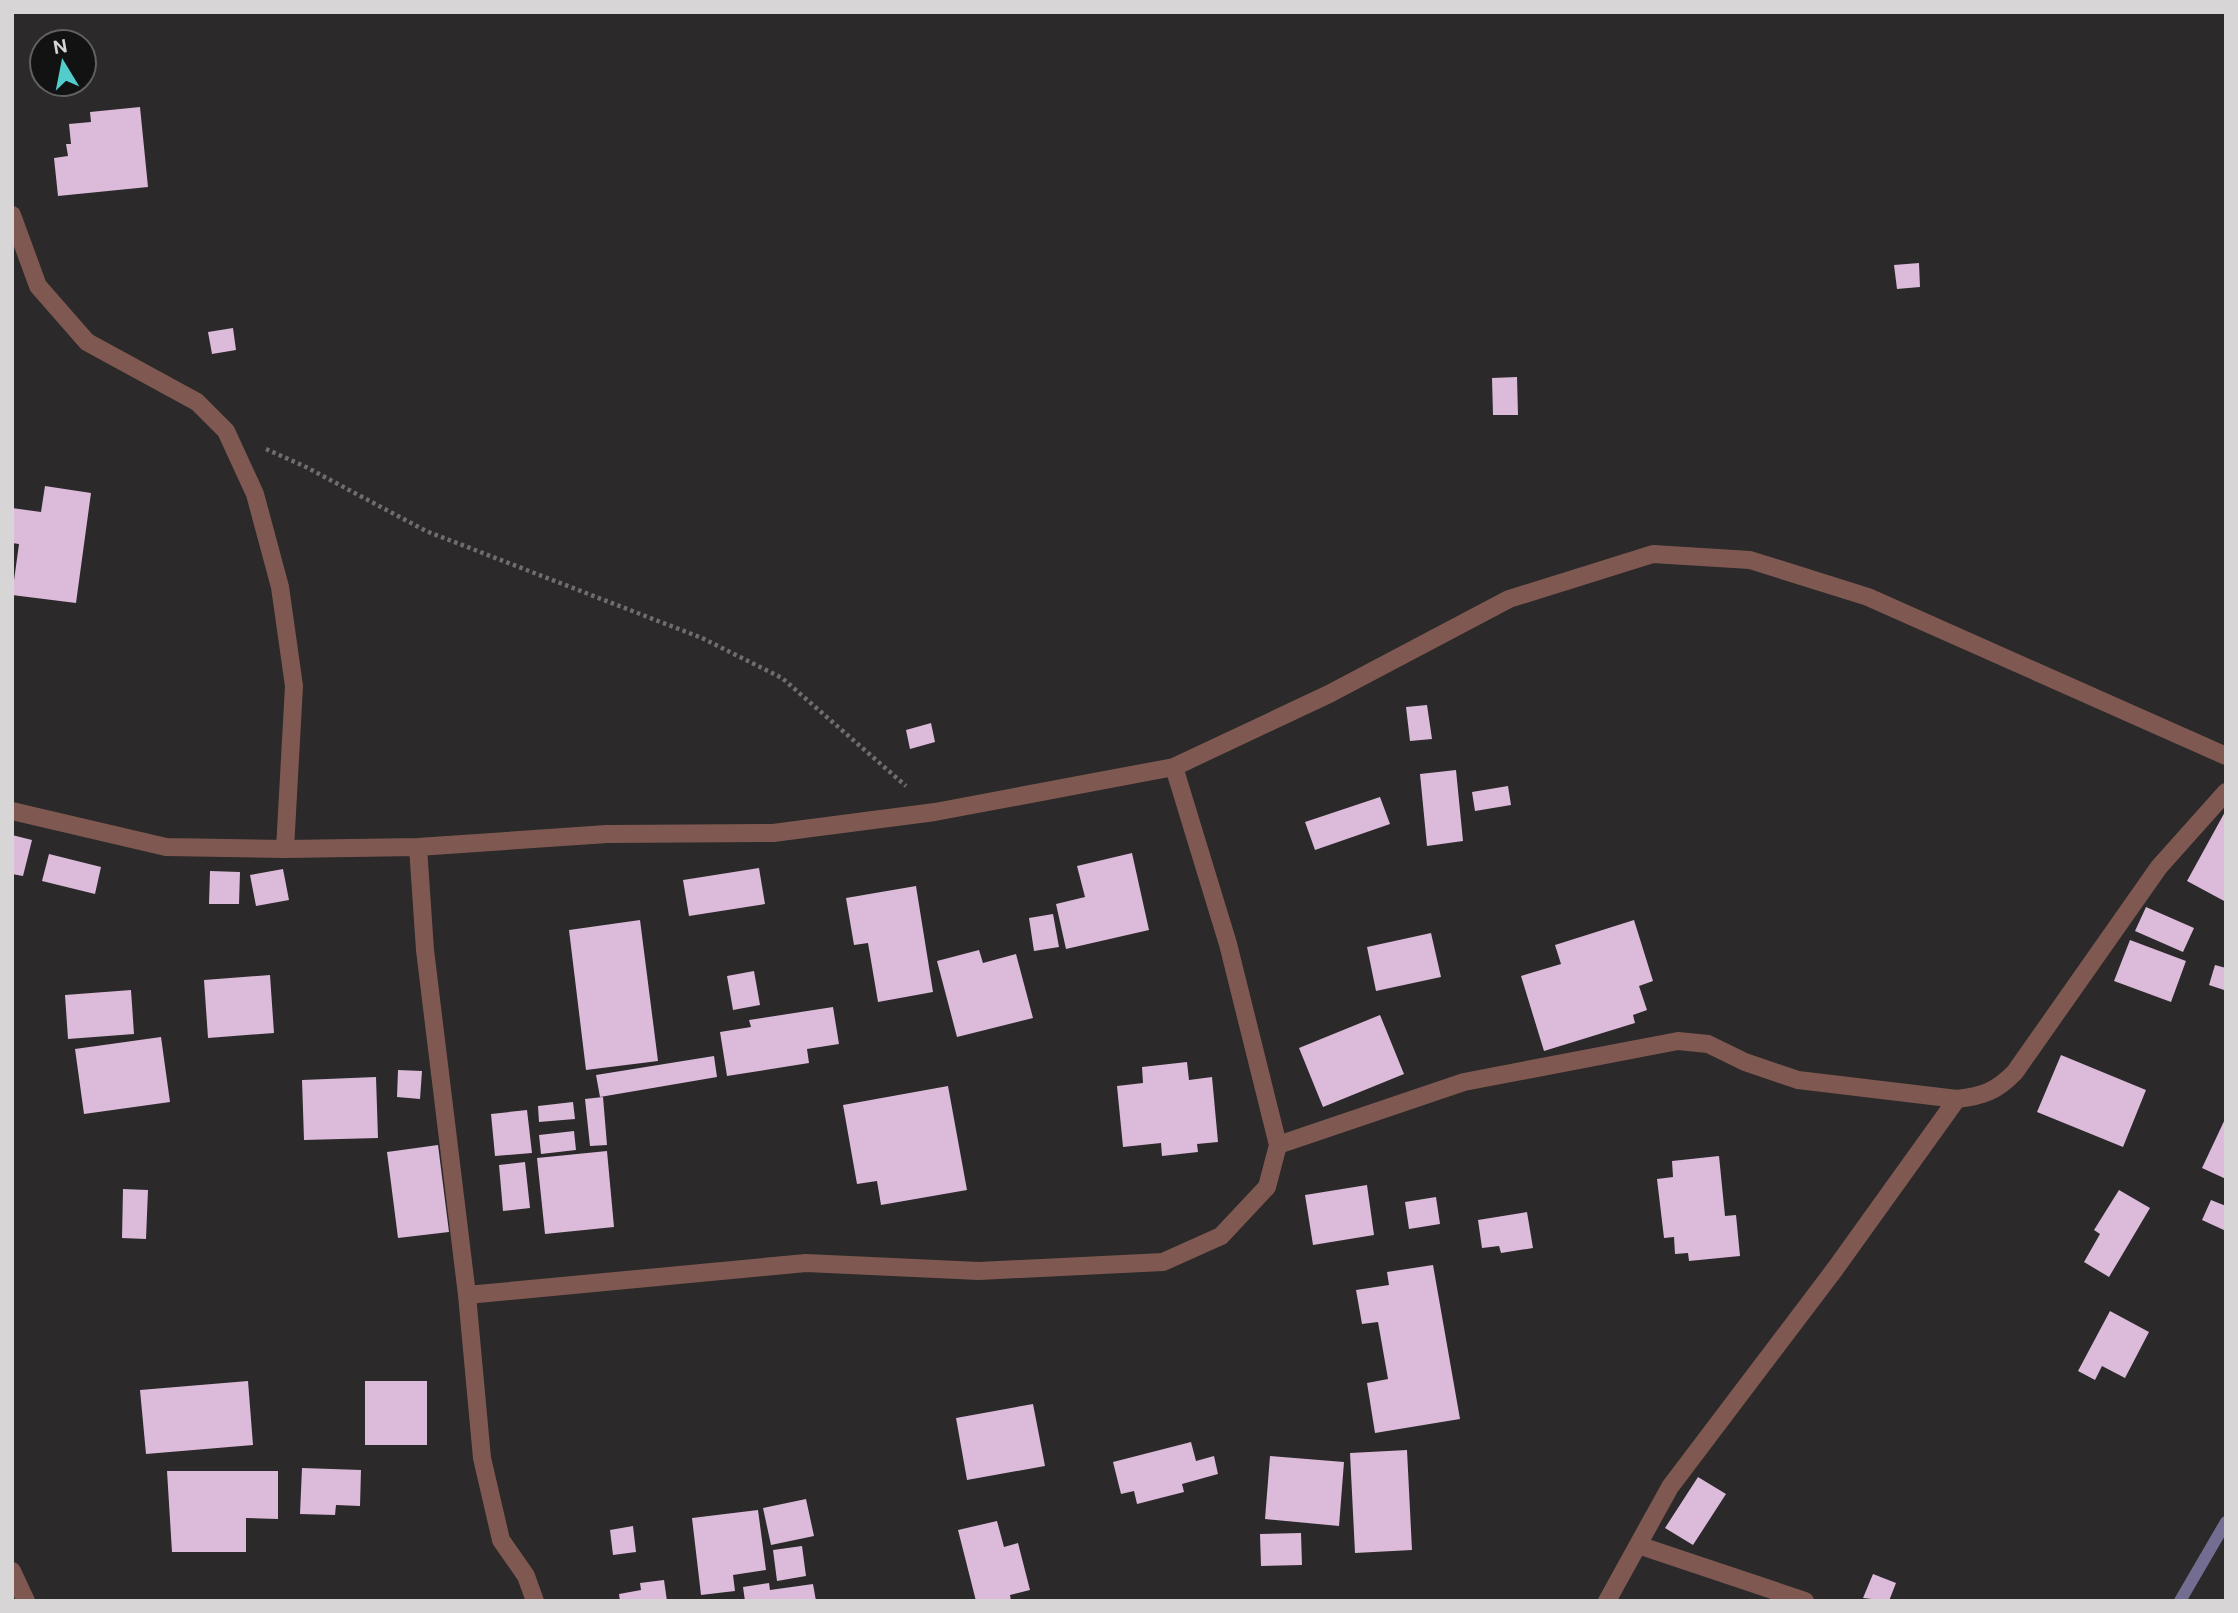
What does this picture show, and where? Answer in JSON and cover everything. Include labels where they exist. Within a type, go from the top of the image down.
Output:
[{"type":"street","points":[[12,215],[38,286],[87,342],[197,402],[226,431],[255,494],[280,587],[294,686],[285,849]]},
{"type":"street","points":[[12,811],[166,847],[285,849],[418,847],[607,835],[773,833],[935,812],[1174,767],[1329,694],[1509,599],[1653,554],[1750,560],[1868,597],[2226,756]]},
{"type":"street","points":[[467,1296],[806,1263],[979,1271],[1163,1262],[1221,1236],[1267,1187],[1278,1145],[1228,944],[1174,767]]},
{"type":"street","points":[[1278,1145],[1464,1082],[1678,1041],[1708,1044],[1745,1062],[1798,1080],[1957,1100],[1999,1089],[2015,1072],[2159,867],[2226,792]]},
{"type":"street","points":[[418,847],[425,950],[467,1296],[482,1458],[501,1539],[526,1576],[535,1601]]},
{"type":"street","points":[[1607,1601],[1670,1487],[1835,1269],[1957,1100]]},
{"type":"street","points":[[1638,1545],[1805,1601]]},
{"type":"street","points":[[12,1572],[26,1601]]},
{"type":"path","points":[[226,431],[306,467],[426,531],[702,638],[782,678],[935,812]]},
{"type":"building","points":[[140,107],[148,187],[58,196],[54,158],[68,156],[66,144],[71,144],[69,124],[91,122],[90,112]]},
{"type":"building","points":[[1919,263],[1920,287],[1897,289],[1894,265]]},
{"type":"building","points":[[233,328],[236,350],[212,354],[208,332]]},
{"type":"building","points":[[1517,377],[1518,415],[1493,415],[1492,378]]},
{"type":"building","points":[[45,486],[91,493],[76,603],[12,595],[19,544],[12,543],[12,508],[41,512]]},
{"type":"building","points":[[1427,705],[1432,739],[1410,741],[1406,707]]},
{"type":"building","points":[[931,723],[935,742],[910,749],[906,730]]},
{"type":"building","points":[[1456,770],[1463,841],[1427,846],[1420,774]]},
{"type":"building","points":[[1508,786],[1511,805],[1475,811],[1472,792]]},
{"type":"building","points":[[1380,797],[1390,824],[1315,850],[1305,822]]},
{"type":"building","points":[[2226,810],[2226,902],[2187,881]]},
{"type":"building","points":[[12,835],[32,840],[23,876],[12,874]]},
{"type":"building","points":[[1132,853],[1149,930],[1066,949],[1056,904],[1085,897],[1077,866]]},
{"type":"building","points":[[49,854],[101,867],[95,894],[42,881]]},
{"type":"building","points":[[759,868],[765,904],[689,916],[683,880]]},
{"type":"building","points":[[283,869],[289,900],[256,906],[250,875]]},
{"type":"building","points":[[210,871],[240,872],[239,904],[209,904]]},
{"type":"building","points":[[916,886],[933,992],[878,1002],[868,943],[854,945],[846,898]]},
{"type":"building","points":[[2146,907],[2194,928],[2183,952],[2135,931]]},
{"type":"building","points":[[1053,914],[1059,947],[1034,951],[1029,918]]},
{"type":"building","points":[[640,920],[658,1061],[586,1070],[569,930]]},
{"type":"building","points":[[1634,920],[1653,981],[1639,986],[1647,1010],[1633,1015],[1635,1023],[1544,1051],[1521,976],[1561,964],[1555,945]]},
{"type":"building","points":[[1431,933],[1441,977],[1376,991],[1367,947]]},
{"type":"building","points":[[2130,940],[2186,961],[2171,1002],[2114,981]]},
{"type":"building","points":[[979,950],[983,963],[1016,954],[1033,1018],[957,1037],[937,961]]},
{"type":"building","points":[[2215,965],[2226,968],[2224,990],[2209,985]]},
{"type":"building","points":[[754,971],[760,1005],[733,1010],[727,976]]},
{"type":"building","points":[[270,975],[274,1033],[208,1038],[204,980]]},
{"type":"building","points":[[131,990],[134,1034],[68,1039],[65,995]]},
{"type":"building","points":[[833,1007],[839,1044],[807,1049],[809,1063],[727,1076],[720,1032],[751,1027],[749,1020]]},
{"type":"building","points":[[1380,1015],[1404,1074],[1323,1107],[1299,1048]]},
{"type":"building","points":[[161,1037],[170,1102],[84,1114],[75,1049]]},
{"type":"building","points":[[2061,1055],[2146,1090],[2123,1147],[2037,1112]]},
{"type":"building","points":[[714,1056],[717,1077],[600,1097],[596,1075]]},
{"type":"building","points":[[1187,1062],[1189,1080],[1212,1077],[1218,1142],[1197,1144],[1198,1152],[1162,1156],[1161,1143],[1123,1147],[1117,1086],[1143,1083],[1142,1067]]},
{"type":"building","points":[[398,1070],[422,1071],[420,1099],[397,1097]]},
{"type":"building","points":[[376,1077],[378,1138],[304,1140],[302,1080]]},
{"type":"building","points":[[948,1086],[967,1190],[881,1205],[877,1181],[857,1184],[843,1105]]},
{"type":"building","points":[[603,1097],[607,1145],[590,1146],[585,1099]]},
{"type":"building","points":[[573,1102],[575,1119],[539,1122],[538,1106]]},
{"type":"building","points":[[527,1110],[532,1153],[495,1156],[491,1114]]},
{"type":"building","points":[[2226,1117],[2226,1179],[2202,1168]]},
{"type":"building","points":[[574,1131],[576,1150],[541,1154],[539,1135]]},
{"type":"building","points":[[438,1145],[449,1232],[398,1238],[387,1152]]},
{"type":"building","points":[[607,1151],[614,1227],[545,1234],[537,1158]]},
{"type":"building","points":[[1719,1156],[1725,1216],[1736,1215],[1740,1256],[1689,1261],[1688,1253],[1675,1254],[1674,1237],[1664,1238],[1657,1179],[1673,1177],[1672,1161]]},
{"type":"building","points":[[525,1162],[530,1208],[503,1211],[499,1165]]},
{"type":"building","points":[[1367,1185],[1374,1235],[1313,1245],[1305,1195]]},
{"type":"building","points":[[123,1189],[148,1190],[146,1239],[122,1238]]},
{"type":"building","points":[[2119,1190],[2150,1208],[2109,1277],[2084,1262],[2100,1234],[2094,1230]]},
{"type":"building","points":[[1436,1197],[1440,1224],[1409,1229],[1405,1202]]},
{"type":"building","points":[[2211,1200],[2226,1206],[2226,1231],[2202,1220]]},
{"type":"building","points":[[1527,1212],[1533,1248],[1501,1253],[1499,1246],[1482,1248],[1478,1220]]},
{"type":"building","points":[[1433,1265],[1460,1419],[1375,1433],[1367,1383],[1388,1379],[1378,1322],[1362,1324],[1356,1290],[1389,1285],[1387,1272]]},
{"type":"building","points":[[2110,1311],[2149,1332],[2125,1378],[2102,1366],[2095,1380],[2078,1371]]},
{"type":"building","points":[[248,1381],[253,1445],[146,1454],[140,1390]]},
{"type":"building","points":[[365,1381],[427,1381],[427,1445],[365,1445]]},
{"type":"building","points":[[1033,1404],[1045,1466],[967,1480],[956,1418]]},
{"type":"building","points":[[1191,1442],[1196,1461],[1214,1456],[1218,1474],[1182,1484],[1184,1492],[1137,1504],[1134,1491],[1121,1494],[1113,1462]]},
{"type":"building","points":[[1407,1450],[1412,1550],[1355,1553],[1350,1453]]},
{"type":"building","points":[[1270,1456],[1344,1462],[1339,1526],[1265,1519]]},
{"type":"building","points":[[302,1468],[361,1470],[360,1506],[336,1505],[335,1515],[300,1514]]},
{"type":"building","points":[[167,1471],[278,1471],[278,1519],[246,1518],[246,1552],[172,1552]]},
{"type":"building","points":[[1698,1477],[1726,1494],[1693,1545],[1665,1528]]},
{"type":"building","points":[[806,1499],[814,1536],[771,1545],[763,1508]]},
{"type":"building","points":[[758,1510],[766,1570],[733,1575],[735,1591],[701,1595],[692,1518]]},
{"type":"building","points":[[997,1521],[1004,1547],[1018,1543],[1030,1590],[1010,1595],[1011,1601],[976,1601],[958,1530]]},
{"type":"building","points":[[633,1526],[636,1552],[613,1555],[610,1530]]},
{"type":"building","points":[[1301,1533],[1302,1565],[1261,1566],[1260,1534]]},
{"type":"building","points":[[802,1546],[806,1576],[777,1581],[773,1550]]},
{"type":"building","points":[[1873,1574],[1896,1583],[1889,1601],[1863,1598]]},
{"type":"building","points":[[664,1580],[667,1601],[620,1601],[619,1594],[641,1590],[640,1583]]},
{"type":"building","points":[[769,1583],[770,1590],[813,1584],[816,1601],[745,1601],[743,1587]]},
{"type":"waterway","points":[[2180,1601],[2226,1522]]}]
